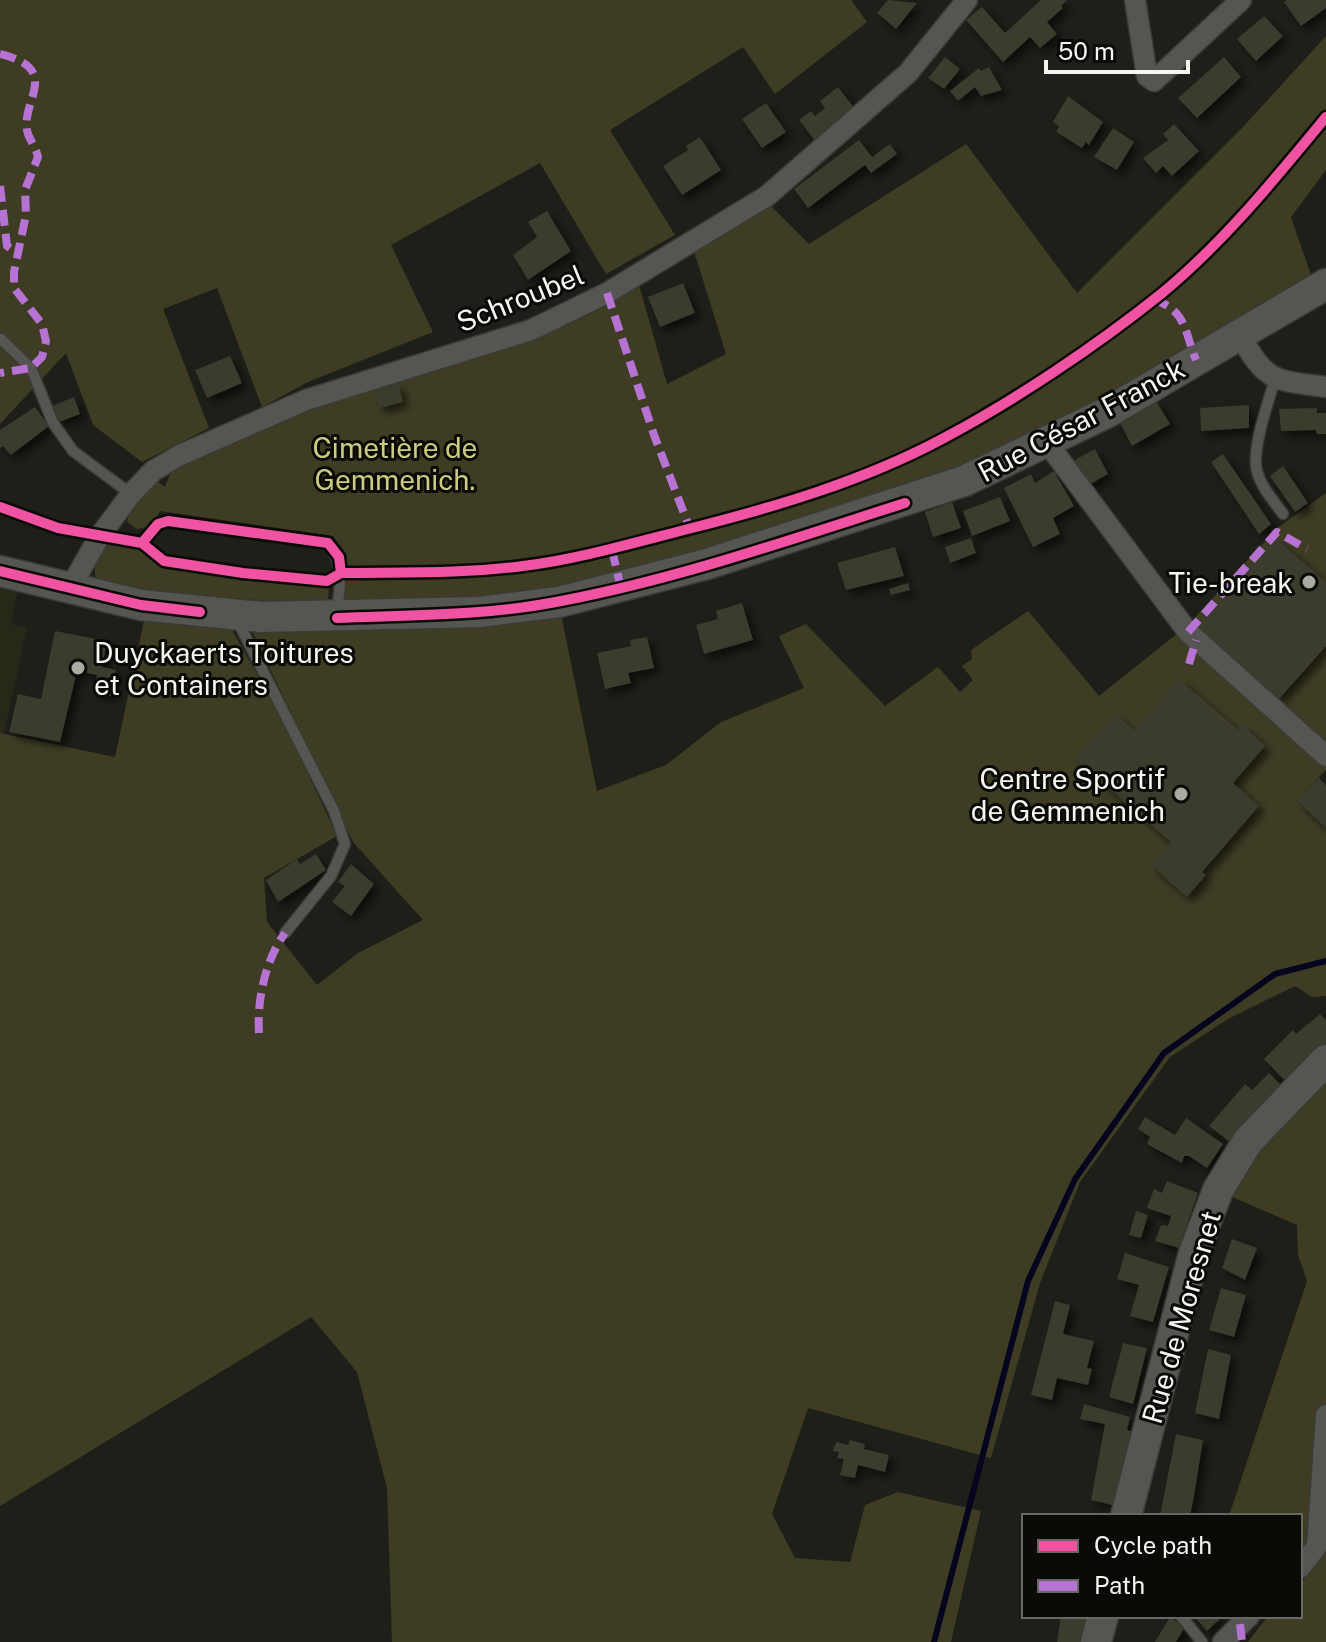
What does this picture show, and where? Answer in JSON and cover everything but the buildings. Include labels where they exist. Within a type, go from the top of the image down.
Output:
[{"type":"main road","name":"Rue César Franck","points":[[0,571],[141,605],[234,615],[337,618],[480,612],[559,602],[621,588],[905,503],[1048,444],[1326,284]]},
{"type":"main road","name":"Rue de Moresnet","points":[[1127,1514],[1194,1253],[1218,1190],[1248,1141],[1326,1060]]},
{"type":"main road","points":[[1096,1642],[1102,1618]]},
{"type":"street","name":"Schroubel","points":[[70,588],[99,537],[131,494],[153,471],[178,456],[306,400],[499,341],[607,293],[767,196],[908,73],[967,0]]},
{"type":"street","points":[[1135,0],[1147,76],[1154,81],[1214,21],[1241,0]]},
{"type":"street","points":[[1240,335],[1260,369],[1275,379],[1326,387]]},
{"type":"street","points":[[1048,444],[1188,632],[1326,756]]},
{"type":"street","points":[[1302,1565],[1317,1546],[1326,1415]]},
{"type":"street","points":[[1223,1642],[1247,1618]]},
{"type":"lane","points":[[1,339],[31,368],[53,423],[73,451],[131,494]]},
{"type":"lane","points":[[1275,379],[1265,410],[1255,467],[1262,485],[1283,514]]},
{"type":"lane","points":[[142,543],[158,524],[168,521],[328,543],[339,557],[341,573],[337,618]]},
{"type":"lane","points":[[99,537],[142,543],[164,561],[211,568],[327,581],[341,573]]},
{"type":"lane","points":[[234,615],[334,811],[345,844],[331,876],[285,933]]},
{"type":"lane","points":[[1183,1618],[1202,1642]]},
{"type":"shaded area","points":[[0,585],[18,589],[11,624],[27,628],[4,734],[0,733]]},
{"type":"green space","points":[[0,0],[851,0],[867,22],[775,94],[743,47],[610,130],[675,235],[606,274],[540,163],[391,245],[433,332],[308,382],[262,407],[217,288],[163,309],[209,428],[142,462],[93,425],[66,353],[0,424]]},
{"type":"green space","name":"Cimetière de Gemmenich.","points":[[1326,36],[1326,170],[1291,217],[1311,275],[1098,403],[957,469],[840,513],[535,597],[352,608],[345,597],[347,555],[333,536],[160,511],[151,526],[137,529],[127,522],[130,508],[154,479],[165,487],[172,469],[279,422],[360,391],[517,343],[579,320],[639,285],[667,384],[726,354],[693,248],[770,205],[809,244],[966,144],[1077,293],[1243,127]]},
{"type":"green space","points":[[1326,493],[1326,745],[1188,625],[1277,528]]},
{"type":"green space","points":[[108,545],[142,547],[150,559],[162,566],[329,585],[328,600],[323,606],[190,594],[153,597],[95,581],[95,561]]},
{"type":"green space","points":[[1028,611],[1099,696],[1178,633],[1326,763],[1326,770],[1297,801],[1326,828],[1326,996],[1312,997],[1295,986],[1228,1019],[1170,1057],[1080,1182],[1040,1283],[991,1458],[808,1408],[772,1514],[795,1558],[850,1562],[865,1505],[898,1492],[981,1511],[951,1642],[392,1642],[387,1488],[357,1372],[311,1317],[0,1506],[0,733],[115,757],[145,616],[232,630],[282,718],[337,836],[264,878],[267,922],[317,985],[358,953],[423,920],[353,842],[252,631],[561,614],[597,791],[666,765],[721,722],[804,688],[779,636],[806,624],[885,706],[938,667],[960,692],[973,680],[962,666],[972,659],[971,650]]},
{"type":"green space","points":[[1326,1082],[1326,1412],[1316,1534],[1302,1555],[1302,1514],[1230,1514],[1307,1281],[1298,1255],[1297,1225],[1230,1196],[1251,1164]]},
{"type":"green space","points":[[1326,1515],[1326,1642],[1248,1642],[1266,1618],[1302,1618],[1302,1582],[1321,1559]]},
{"type":"waterway","points":[[934,1642],[1028,1281],[1075,1179],[1164,1053],[1275,974],[1326,961]]},
{"type":"marked path","points":[[0,54],[19,61],[30,69],[35,78],[27,122],[28,134],[38,157],[25,190],[26,215],[14,272],[14,288],[42,324],[46,341],[42,357],[31,368],[0,373]]},
{"type":"marked path","points":[[0,186],[7,246],[19,254]]},
{"type":"marked path","points":[[607,293],[654,435],[690,529]]},
{"type":"marked path","points":[[1161,293],[1162,303],[1176,313],[1185,327],[1196,360]]},
{"type":"marked path","points":[[1188,632],[1277,532],[1307,549]]},
{"type":"marked path","points":[[612,550],[621,588]]},
{"type":"marked path","points":[[1189,664],[1196,640]]},
{"type":"marked path","points":[[259,1033],[259,1007],[264,981],[272,956],[285,933]]},
{"type":"marked path","points":[[1240,1624],[1242,1642]]},
{"type":"cycle path","points":[[0,507],[58,528],[142,543],[164,561],[327,581],[341,573],[500,569],[544,563],[753,512],[851,480],[914,453],[1000,406],[1083,352],[1161,294],[1206,254],[1268,187],[1326,117]]},
{"type":"cycle path","points":[[337,618],[477,612],[561,601],[691,570],[905,503]]},
{"type":"cycle path","points":[[142,543],[158,524],[168,521],[328,543],[339,557],[341,573]]},
{"type":"cycle path","points":[[0,571],[141,605],[200,612]]},
{"type":"place","name":"Tie-break","points":[[1309,582]]},
{"type":"place","name":"Duyckaerts Toitures et Containers","points":[[78,668]]},
{"type":"place","name":"Centre Sportif de Gemmenich","points":[[1181,794]]}]
